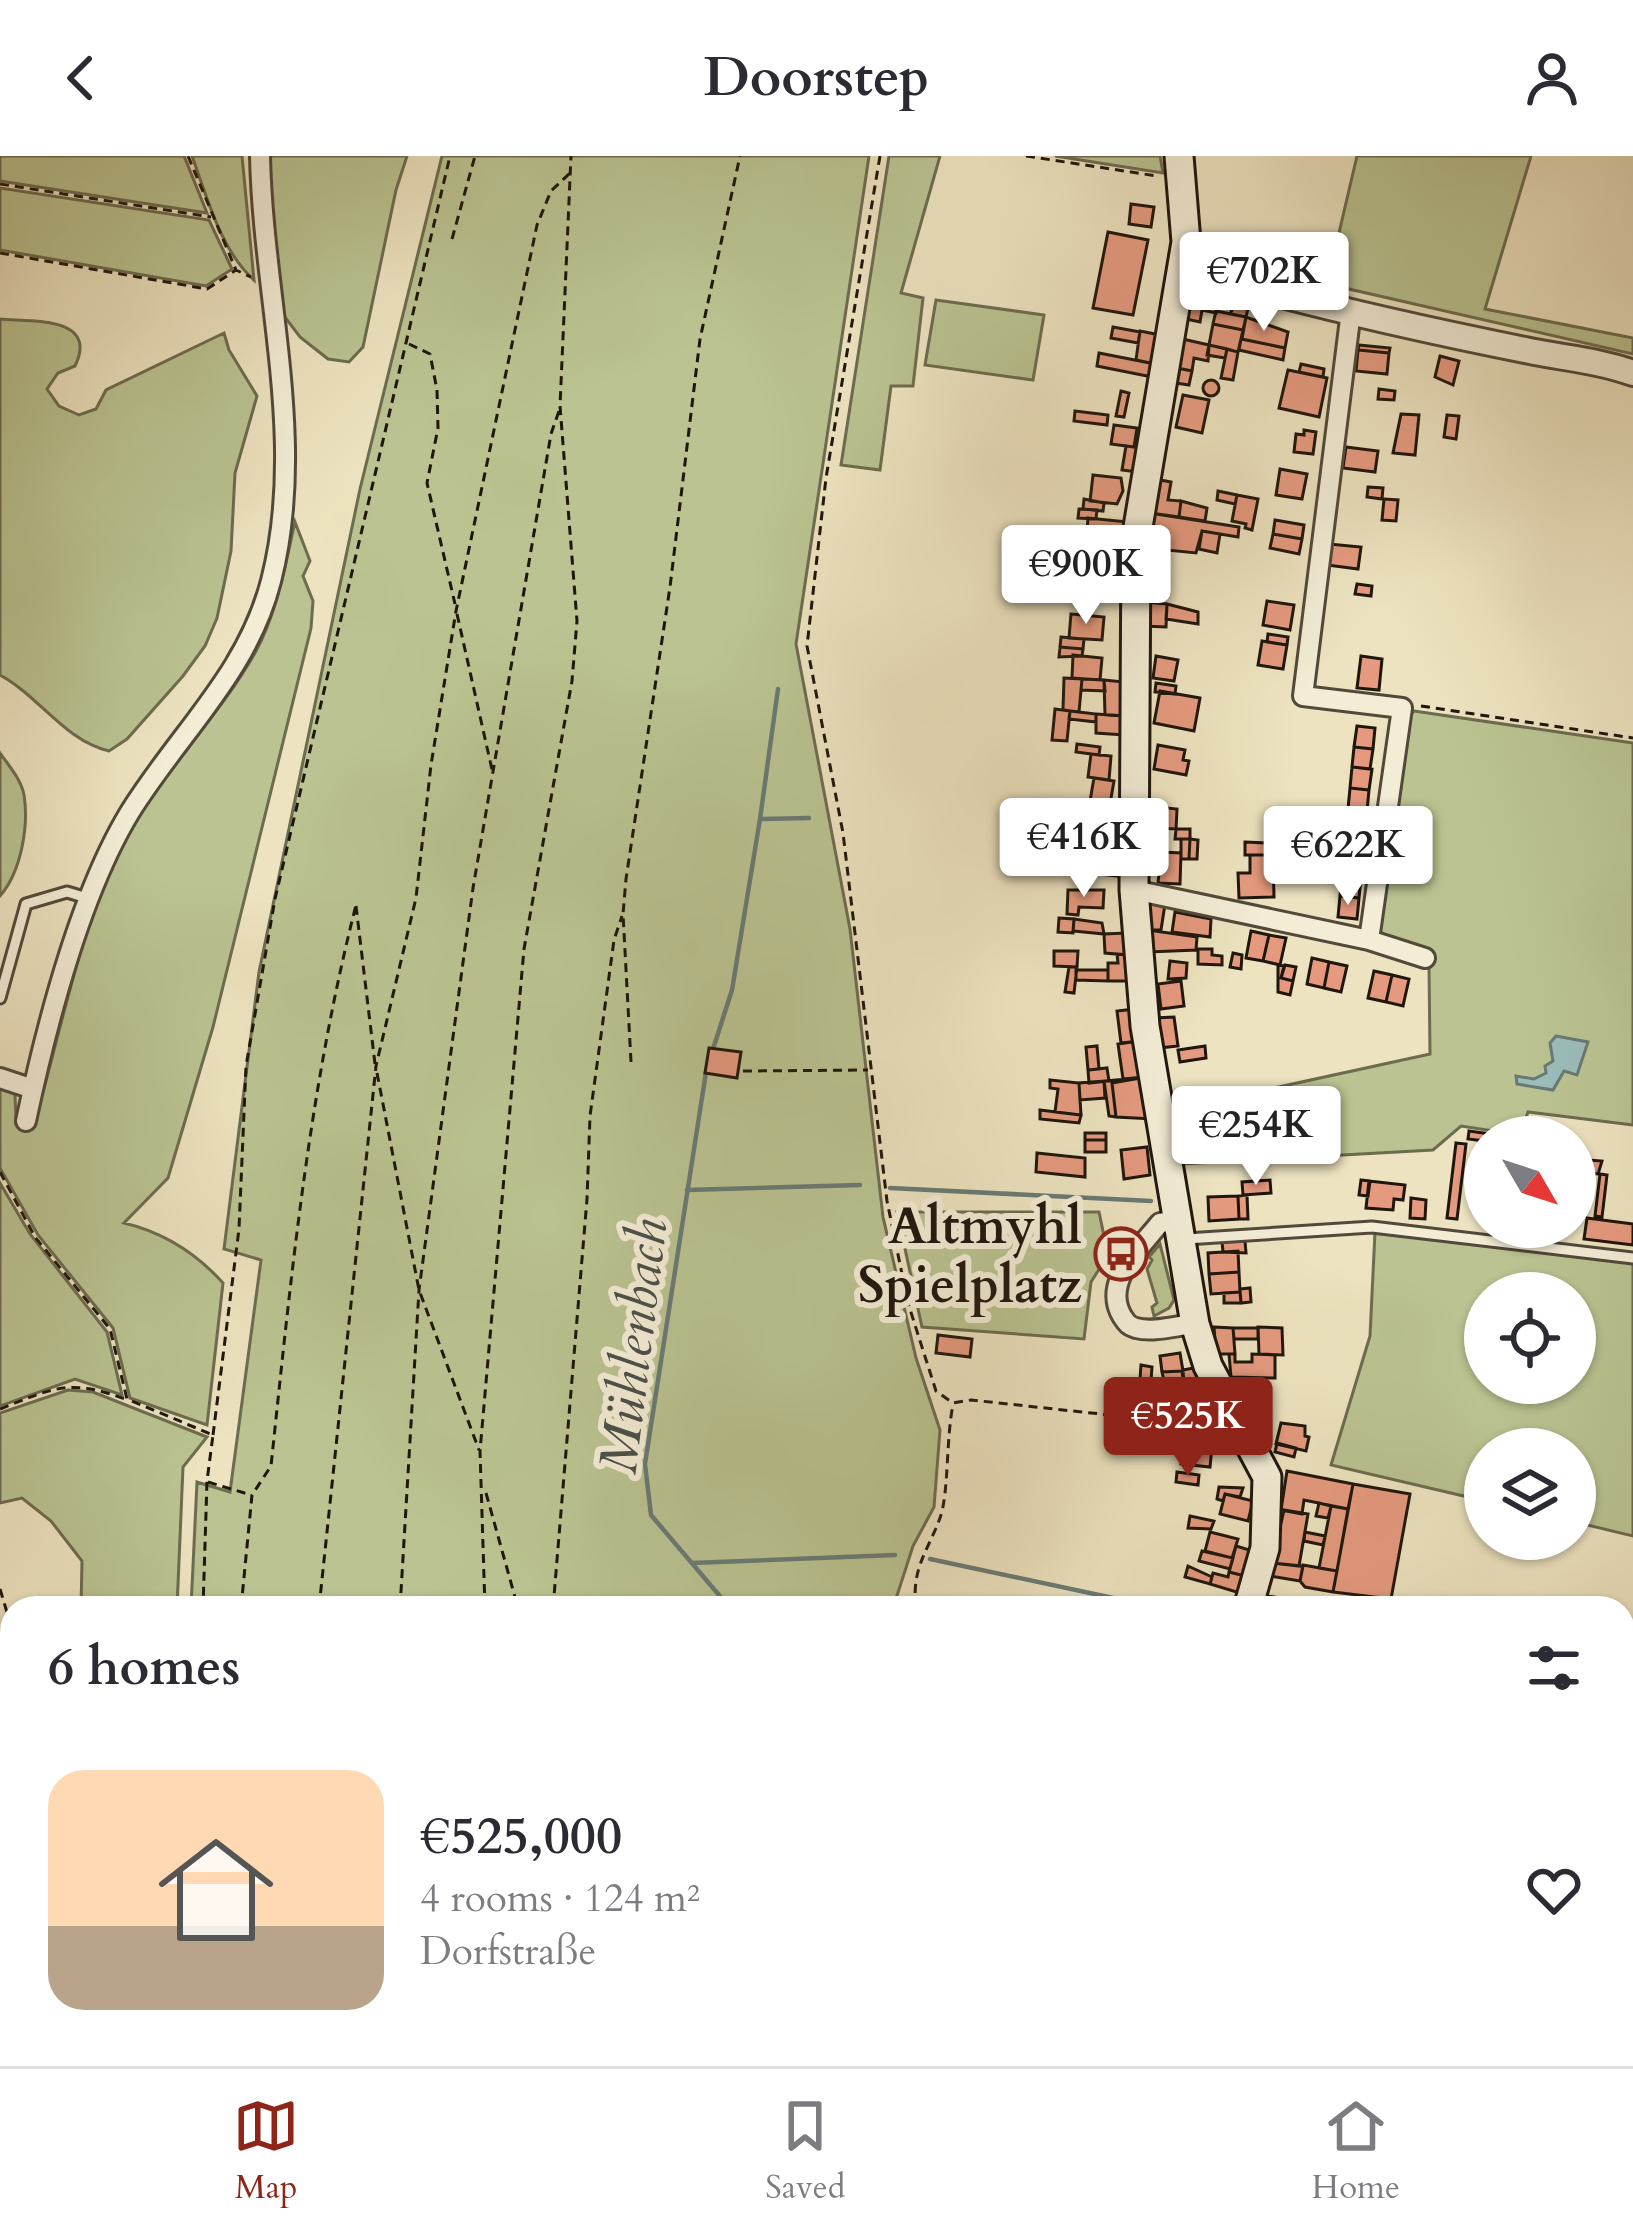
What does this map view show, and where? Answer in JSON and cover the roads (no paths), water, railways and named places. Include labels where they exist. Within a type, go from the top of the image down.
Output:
[{"type":"main road","points":[[1180,168],[1186,211],[1183,267],[1136,538],[1133,890],[1145,1026],[1195,1324],[1208,1366],[1267,1477],[1265,1547],[1251,1596]]},
{"type":"street","points":[[26,1121],[87,898],[130,812],[217,697],[254,634],[271,581],[287,462],[260,156]]},
{"type":"street","points":[[1183,267],[1286,298],[1527,351],[1586,358],[1633,373]]},
{"type":"street","points":[[1351,311],[1303,696],[1402,707],[1369,940]]},
{"type":"street","points":[[1133,890],[1369,940],[1425,958]]},
{"type":"street","points":[[0,1078],[33,1089]]},
{"type":"street","points":[[1180,1230],[1160,1223],[1116,1288],[1117,1305],[1126,1323],[1136,1328],[1195,1324]]},
{"type":"lane","points":[[0,998],[26,904],[67,892],[87,898]]},
{"type":"lane","points":[[1180,1230],[1372,1227],[1633,1258]]},
{"type":"water","points":[[1556,1036],[1588,1042],[1577,1075],[1564,1071],[1553,1090],[1517,1084],[1516,1076],[1534,1079],[1546,1073],[1545,1066],[1553,1061],[1550,1043]]},
{"type":"waterway","points":[[760,819],[778,689]]},
{"type":"waterway","points":[[713,1049],[732,990],[760,819],[809,818]]},
{"type":"waterway","name":"Mühlenbach","points":[[706,1072],[645,1464],[651,1515],[720,1596]]},
{"type":"waterway","points":[[687,1190],[860,1185]]},
{"type":"waterway","points":[[890,1188],[1151,1201]]},
{"type":"waterway","points":[[692,1563],[895,1555]]},
{"type":"waterway","points":[[930,1559],[1104,1596]]},
{"type":"place","name":"Altmyhl Spielplatz","points":[[1121,1254]]}]
